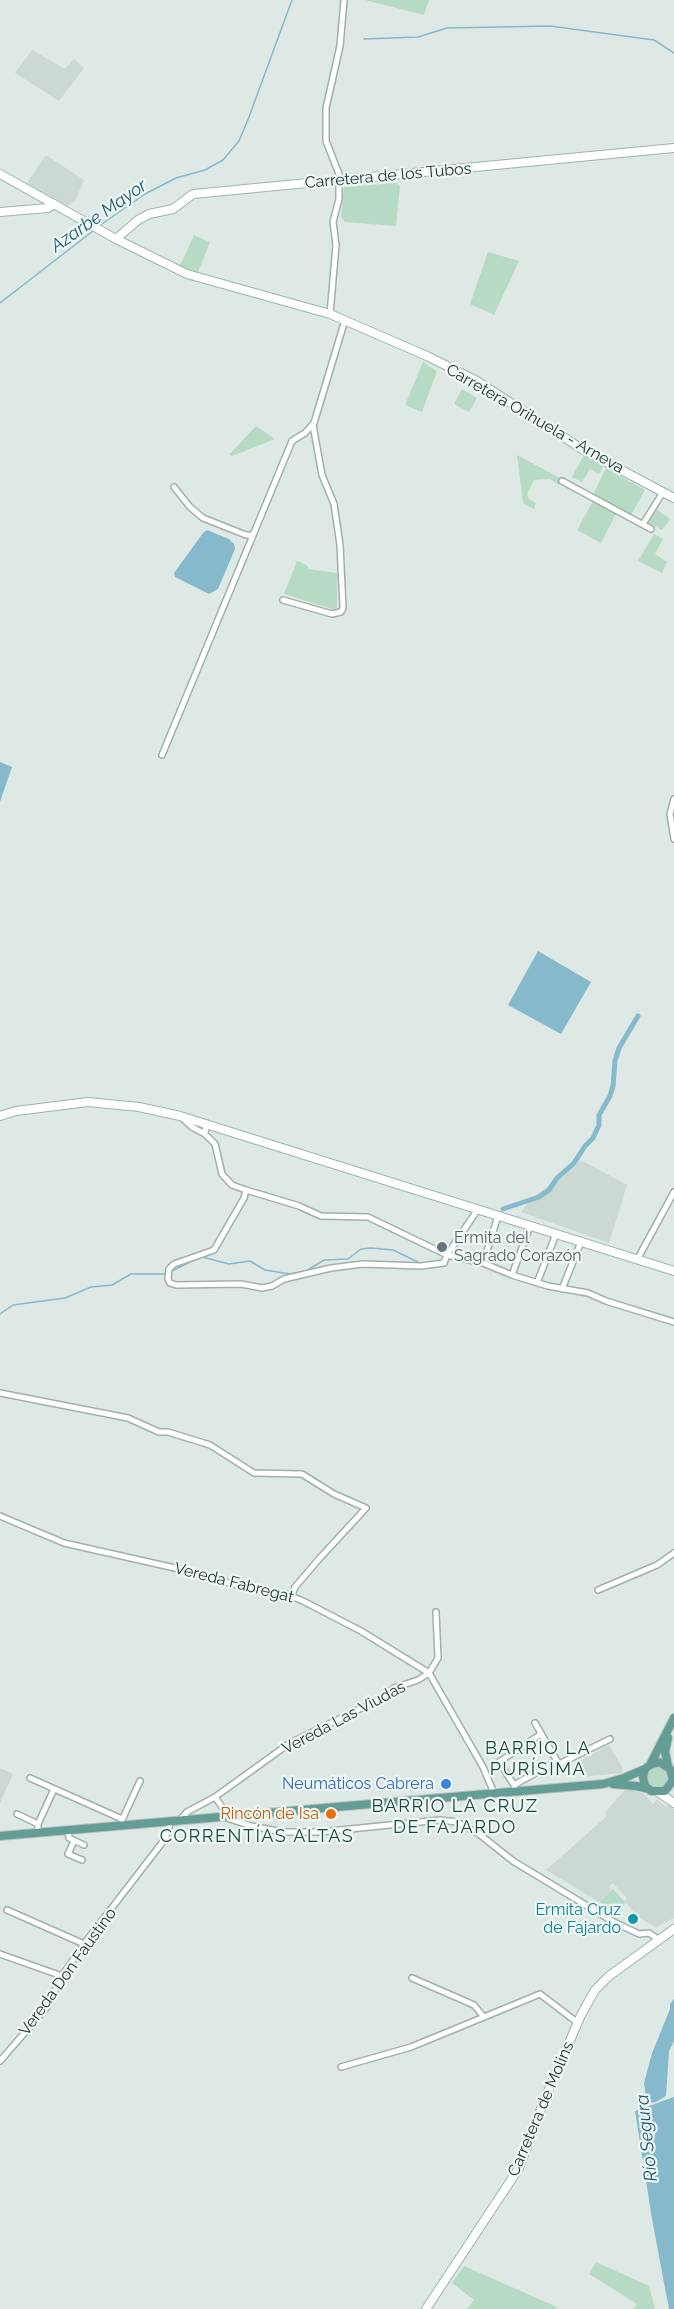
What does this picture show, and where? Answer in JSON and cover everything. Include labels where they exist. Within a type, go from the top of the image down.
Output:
[{"type":"main road","name":"Carretera de los Tubos","points":[[116,239],[138,220],[149,214],[173,209],[193,194],[674,148]]},
{"type":"main road","name":"Carretera Orihuela - Arneva","points":[[0,174],[106,234],[187,274],[345,320],[417,352],[477,381],[582,449],[674,498]]},
{"type":"main road","points":[[0,212],[48,208],[54,204]]},
{"type":"main road","points":[[0,1116],[16,1111],[88,1102],[139,1107],[180,1116],[674,1271]]},
{"type":"main road","points":[[674,1720],[643,1777],[653,1791],[674,1803]]},
{"type":"main road","points":[[674,1720],[665,1745],[665,1757],[672,1769],[674,1803]]},
{"type":"main road","points":[[603,1784],[624,1778],[659,1762],[672,1769]]},
{"type":"main road","points":[[0,1836],[38,1828],[68,1830],[121,1822],[227,1817],[494,1793],[515,1788],[603,1784],[665,1791],[672,1784]]},
{"type":"main road","name":"Carretera de Molins","points":[[426,2309],[519,2168],[544,2101],[595,1990],[609,1976],[674,1929]]},
{"type":"street","points":[[330,315],[336,245],[333,222],[339,199],[339,181],[337,168],[326,141],[326,108],[340,46],[344,0]]},
{"type":"street","points":[[162,755],[292,441],[313,425],[345,320]]},
{"type":"street","points":[[283,600],[332,614],[341,612],[343,608],[340,545],[334,504],[322,475],[313,425]]},
{"type":"street","points":[[562,481],[651,529]]},
{"type":"street","points":[[174,487],[190,507],[203,518],[246,535],[253,534]]},
{"type":"street","points":[[643,524],[663,492]]},
{"type":"street","points":[[674,799],[670,813],[674,838]]},
{"type":"street","points":[[180,1116],[215,1144],[222,1174],[232,1185],[299,1206],[321,1216],[368,1217],[447,1255],[483,1263],[537,1283],[588,1293],[606,1301],[674,1322]]},
{"type":"street","points":[[205,1134],[206,1123]]},
{"type":"street","points":[[246,1190],[244,1198],[216,1247],[210,1252],[171,1266],[168,1274],[170,1283],[176,1286],[241,1284],[262,1288],[272,1286],[284,1279],[331,1268],[363,1264],[434,1265],[444,1263],[478,1209]]},
{"type":"street","points":[[637,1260],[674,1192]]},
{"type":"street","points":[[483,1263],[498,1216]]},
{"type":"street","points":[[512,1275],[530,1226]]},
{"type":"street","points":[[537,1283],[556,1234]]},
{"type":"street","points":[[562,1289],[581,1242]]},
{"type":"street","points":[[0,1393],[129,1418],[159,1432],[168,1432],[210,1445],[255,1473],[303,1474],[334,1494],[366,1508],[295,1587],[291,1597]]},
{"type":"street","name":"Vereda Fabregat","points":[[0,1516],[63,1543],[291,1597],[361,1631],[429,1673],[483,1767],[494,1793]]},
{"type":"street","points":[[598,1590],[657,1565],[674,1553]]},
{"type":"street","points":[[429,1673],[438,1658],[436,1612]]},
{"type":"street","name":"Vereda Las Viudas","points":[[175,1821],[215,1797],[290,1743],[380,1699],[394,1688],[418,1680],[429,1673]]},
{"type":"street","points":[[535,1723],[559,1764],[610,1739]]},
{"type":"street","points":[[541,1734],[499,1762],[515,1788],[557,1761]]},
{"type":"street","points":[[30,1778],[121,1822],[140,1781]]},
{"type":"street","points":[[16,1814],[38,1828],[54,1789]]},
{"type":"street","points":[[215,1797],[227,1817],[250,1826],[283,1832],[320,1832],[440,1820],[457,1822],[479,1834],[513,1861],[612,1921],[639,1934],[650,1933],[659,1940]]},
{"type":"street","name":"Vereda Don Faustino","points":[[0,2061],[43,2012],[62,1976],[84,1944],[165,1839],[175,1821]]},
{"type":"street","points":[[68,1830],[69,1838],[84,1845]]},
{"type":"street","points":[[74,1841],[68,1854],[82,1860]]},
{"type":"street","points":[[7,1910],[84,1944]]},
{"type":"street","points":[[0,1954],[62,1976]]},
{"type":"street","points":[[412,1978],[474,2005],[483,2016]]},
{"type":"street","points":[[340,2067],[411,2047],[540,1994],[578,2023]]},
{"type":"shaded area","points":[[32,50],[65,69],[74,59],[84,68],[59,101],[15,73]]},
{"type":"shaded area","points":[[46,155],[84,180],[75,201],[67,206],[27,183]]},
{"type":"shaded area","points":[[581,1160],[627,1185],[609,1243],[521,1212],[530,1200]]},
{"type":"shaded area","points":[[609,1745],[622,1767],[622,1773],[582,1777],[581,1760]]},
{"type":"shaded area","points":[[0,1768],[13,1774],[0,1803]]},
{"type":"shaded area","points":[[627,1788],[644,1794],[653,1804],[657,1799],[666,1807],[669,1805],[674,1809],[674,1918],[656,1927],[639,1918],[625,1902],[626,1897],[613,1883],[609,1887],[611,1890],[599,1902],[546,1870],[606,1817],[605,1812]]},
{"type":"green space","points":[[365,0],[429,0],[424,15]]},
{"type":"green space","points":[[397,183],[400,186],[396,226],[345,222],[341,217],[344,187]]},
{"type":"green space","points":[[194,235],[210,242],[198,272],[180,266]]},
{"type":"green space","points":[[488,252],[519,261],[494,315],[470,304]]},
{"type":"green space","points":[[423,362],[437,371],[422,412],[405,405]]},
{"type":"green space","points":[[462,389],[477,398],[469,412],[454,404]]},
{"type":"green space","points":[[256,426],[275,439],[232,456],[229,455]]},
{"type":"green space","points":[[517,455],[562,479],[559,485],[550,479],[534,480],[527,494],[529,499],[536,503],[534,509],[523,503]]},
{"type":"green space","points":[[584,455],[603,466],[599,474],[590,469],[582,482],[572,477]]},
{"type":"green space","points":[[606,468],[645,490],[631,515],[593,495]]},
{"type":"green space","points":[[593,501],[616,514],[601,543],[577,530]]},
{"type":"green space","points":[[656,509],[670,519],[662,530],[648,523]]},
{"type":"green space","points":[[654,534],[663,539],[655,554],[667,562],[662,573],[638,561]]},
{"type":"green space","points":[[297,561],[307,565],[308,569],[337,573],[337,609],[284,594]]},
{"type":"green space","points":[[658,1768],[665,1771],[668,1778],[665,1785],[658,1788],[651,1785],[648,1778],[651,1771]]},
{"type":"green space","points":[[613,1889],[625,1902],[618,1913],[599,1902]]},
{"type":"green space","points":[[596,2262],[649,2286],[655,2309],[633,2309],[637,2304],[589,2274]]},
{"type":"green space","points":[[464,2266],[557,2307],[555,2309],[467,2309],[474,2300],[452,2283]]},
{"type":"water","points":[[207,530],[229,539],[235,549],[218,589],[209,594],[175,577],[174,573]]},
{"type":"water","points":[[0,762],[12,767],[0,802]]},
{"type":"water","points":[[538,951],[591,982],[561,1034],[508,1005]]},
{"type":"water","points":[[674,1999],[674,2041],[669,2051],[666,2096],[656,2102],[647,2103],[644,2083],[652,2053],[670,2004]]},
{"type":"water","name":"Río Segura","points":[[674,2097],[674,2309],[669,2309],[635,2111]]},
{"type":"waterway","name":"Azarbe Mayor","points":[[99,226],[145,194],[176,178],[205,170],[223,160],[239,141],[292,0]]},
{"type":"waterway","points":[[364,39],[418,37],[447,28],[550,26],[654,40],[674,53]]},
{"type":"waterway","name":"Azarbe Mayor","points":[[0,303],[93,231]]},
{"type":"waterway","points":[[503,1209],[539,1197],[549,1190],[593,1138],[599,1125],[599,1115],[613,1086],[615,1061],[619,1048],[638,1016]]},
{"type":"waterway","points":[[202,1257],[229,1264],[250,1261],[265,1270],[290,1274],[306,1271],[324,1260],[348,1259],[361,1249],[371,1248],[393,1250],[418,1262]]},
{"type":"waterway","points":[[172,1271],[198,1258]]},
{"type":"waterway","points":[[0,1314],[13,1305],[65,1298],[91,1287],[112,1285],[131,1274],[166,1274]]},
{"type":"place","name":"Ermita del Sagrado Corazón","points":[[442,1247]]},
{"type":"place","name":"Neumáticos Cabrera","points":[[446,1784]]},
{"type":"place","name":"Rincón de Isa","points":[[331,1814]]},
{"type":"place","name":"Ermita Cruz de Fajardo","points":[[633,1919]]},
{"type":"district","name":"BARRIO LA PURÍSIMA","points":[[538,1759]]},
{"type":"district","name":"BARRIO LA CRUZ DE FAJARDO","points":[[455,1817]]},
{"type":"district","name":"CORRENTÍAS ALTAS","points":[[257,1837]]}]
